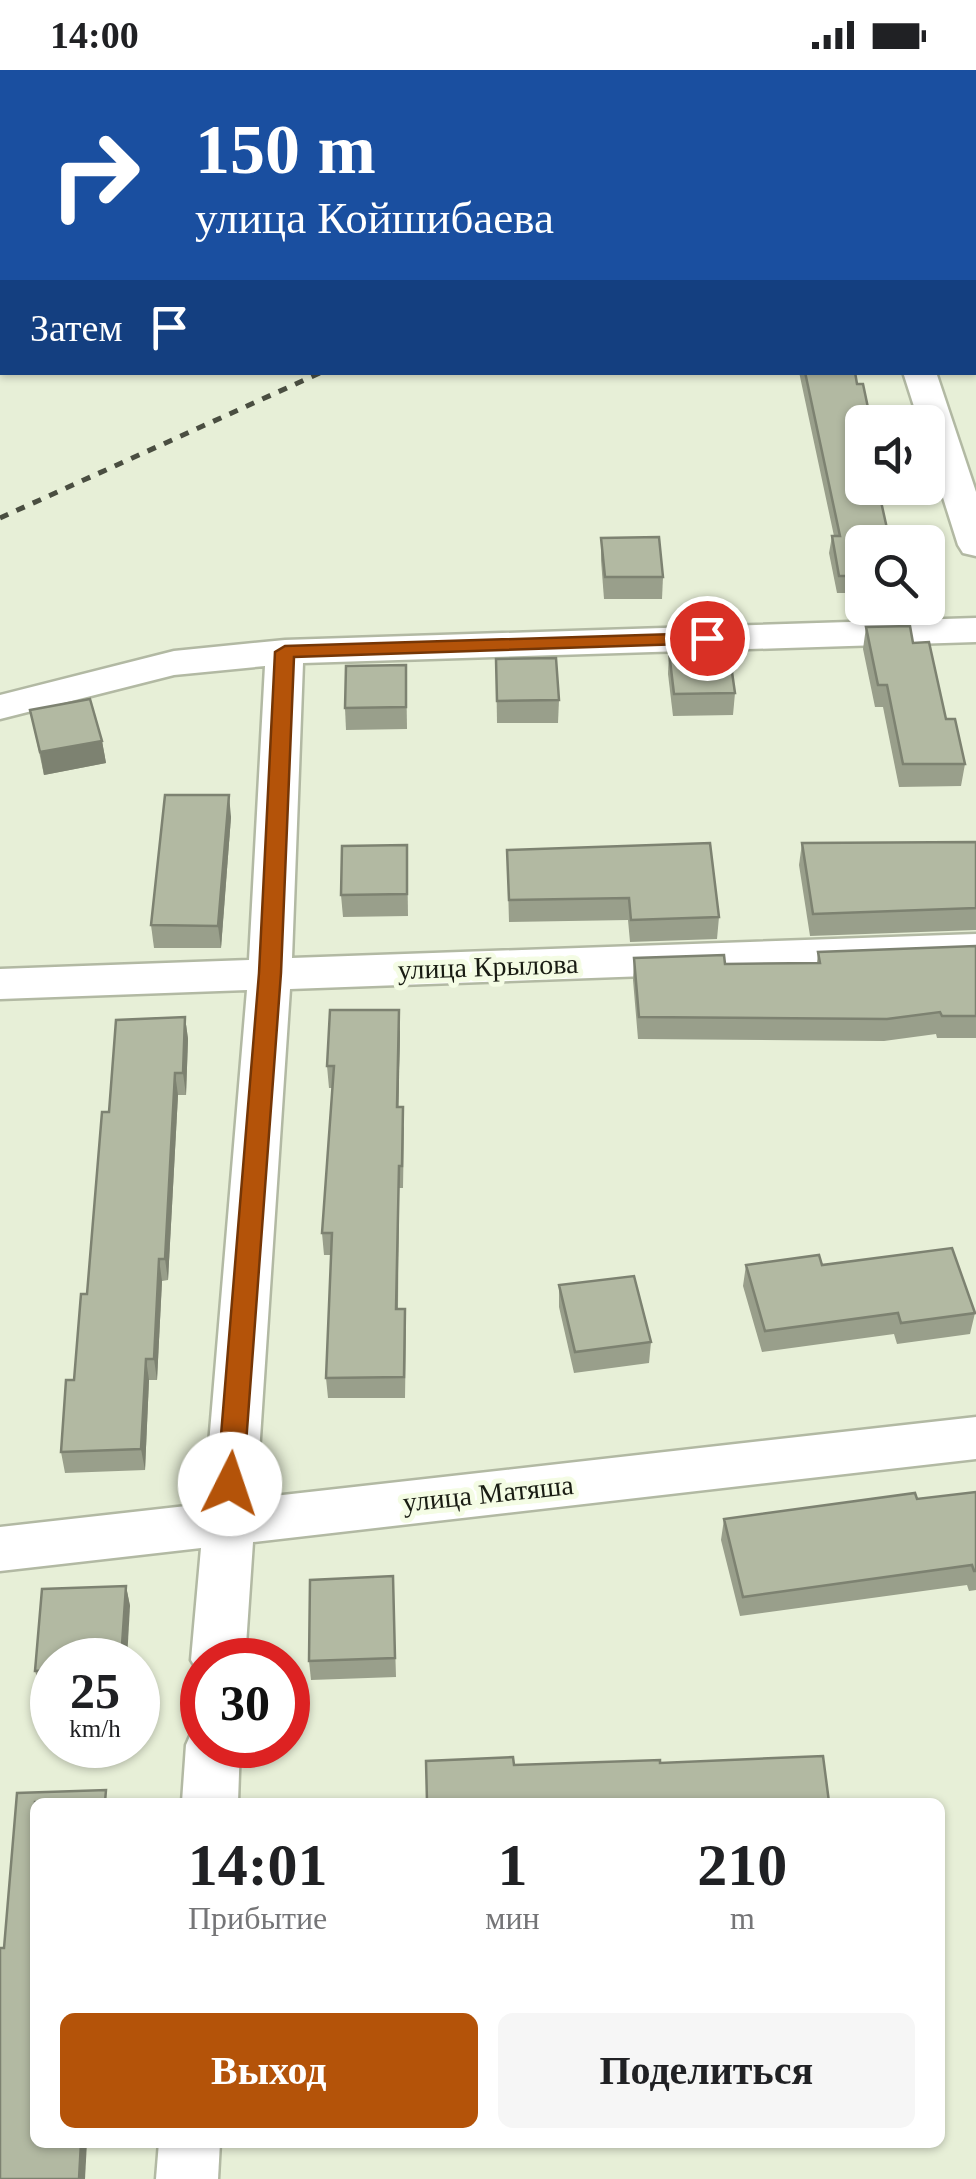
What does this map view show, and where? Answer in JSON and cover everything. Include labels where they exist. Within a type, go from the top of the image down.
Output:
[{"type":"street","points":[[921,375],[976,544]]},
{"type":"street","points":[[0,706],[174,663],[285,652],[976,630]]},
{"type":"street","points":[[219,1638],[270,973],[285,652]]},
{"type":"street","name":"улица Крылова","points":[[0,984],[976,949]]},
{"type":"street","name":"улица Матяша","points":[[0,1549],[976,1438]]},
{"type":"street","points":[[210,1798],[212,1768]]},
{"type":"street","points":[[188,2179],[190,2148]]},
{"type":"building","points":[[806,375],[856,375],[857,384],[863,384],[867,405],[845,405],[845,505],[882,505],[886,525],[845,525],[845,576],[839,576],[832,536],[840,536]]},
{"type":"building","points":[[659,537],[663,577],[605,577],[601,538]]},
{"type":"building","points":[[910,626],[913,643],[929,642],[946,719],[955,719],[965,764],[903,764],[887,685],[878,685],[866,627]]},
{"type":"building","points":[[729,651],[735,693],[674,694],[669,652]]},
{"type":"building","points":[[556,658],[559,700],[497,701],[496,659]]},
{"type":"building","points":[[406,665],[406,707],[345,708],[346,666]]},
{"type":"building","points":[[90,699],[102,741],[40,752],[30,710]]},
{"type":"building","points":[[165,795],[229,795],[218,926],[151,925]]},
{"type":"building","points":[[976,842],[976,908],[813,914],[802,843]]},
{"type":"building","points":[[710,843],[719,917],[631,920],[629,898],[509,900],[507,850]]},
{"type":"building","points":[[407,845],[407,894],[341,895],[342,846]]},
{"type":"building","points":[[976,946],[976,1016],[942,1016],[940,1012],[887,1019],[639,1017],[634,958],[724,955],[725,964],[820,963],[818,952]]},
{"type":"building","points":[[330,1010],[399,1010],[397,1107],[403,1107],[396,1309],[405,1309],[404,1377],[326,1378],[332,1233],[322,1233],[334,1066],[327,1066]]},
{"type":"building","points":[[185,1017],[183,1073],[175,1073],[165,1259],[159,1259],[154,1359],[146,1359],[141,1449],[61,1452],[66,1380],[74,1380],[81,1294],[87,1294],[102,1112],[109,1112],[116,1020]]},
{"type":"building","points":[[952,1248],[975,1313],[901,1323],[898,1313],[765,1331],[746,1265],[819,1255],[822,1265]]},
{"type":"building","points":[[634,1276],[651,1342],[575,1352],[559,1285]]},
{"type":"building","points":[[976,1492],[976,1571],[972,1565],[743,1597],[724,1519],[915,1493],[917,1499]]},
{"type":"building","points":[[393,1576],[395,1658],[310,1661],[310,1580]]},
{"type":"building","points":[[126,1586],[122,1638],[38,1638],[42,1589]]},
{"type":"building","points":[[823,1756],[828,1798],[427,1798],[426,1761],[513,1757],[514,1765]]},
{"type":"building","points":[[106,1790],[105,1798],[30,1798],[30,2148],[81,2148],[79,2179],[0,2179],[0,1948],[4,1948],[17,1793]]},
{"type":"railway","points":[[0,518],[315,375]]},
{"type":"route","points":[[230,1484],[270,973],[285,652],[707,638]]}]
